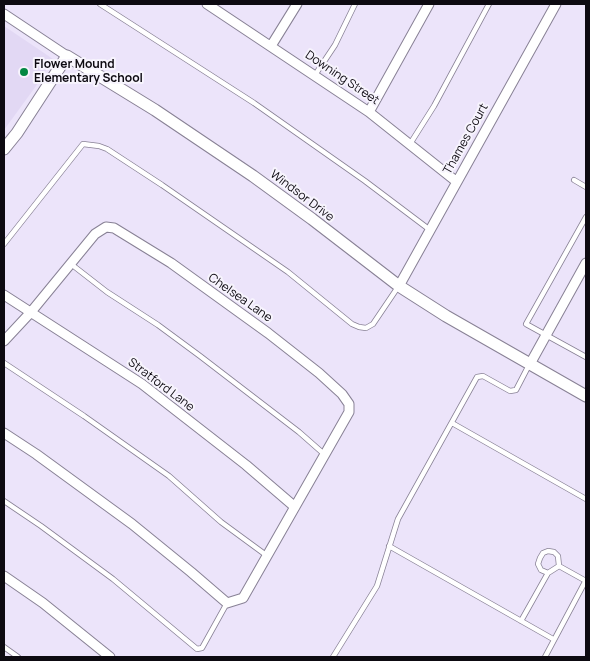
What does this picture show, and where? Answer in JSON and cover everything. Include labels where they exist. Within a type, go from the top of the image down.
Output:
[{"type":"street","points":[[271,46],[296,4]]},
{"type":"street","points":[[369,112],[429,4]]},
{"type":"street","name":"Thames Court","points":[[399,286],[556,4]]},
{"type":"street","name":"Downing Street","points":[[212,5],[369,112],[456,182]]},
{"type":"street","name":"Windsor Drive","points":[[4,14],[67,56],[155,110],[253,176],[399,286],[446,316],[586,396]]},
{"type":"street","points":[[4,149],[17,133],[67,56]]},
{"type":"street","name":"Chelsea Lane","points":[[70,263],[95,234],[106,227],[114,228],[171,263],[268,334],[319,374],[342,394],[349,404],[349,412],[324,454]]},
{"type":"street","points":[[4,342],[70,263]]},
{"type":"street","points":[[530,364],[586,266]]},
{"type":"street","name":"Stratford Lane","points":[[4,295],[142,384],[246,465],[295,507]]},
{"type":"street","points":[[4,433],[132,524],[227,603],[243,598],[324,454]]},
{"type":"street","points":[[4,576],[43,603],[110,657]]},
{"type":"lane","points":[[100,4],[254,103],[430,230]]},
{"type":"lane","points":[[315,75],[335,45],[355,4]]},
{"type":"lane","points":[[410,144],[434,106],[489,4]]},
{"type":"lane","points":[[4,244],[83,144],[100,146],[107,149],[162,185],[288,272],[352,324],[366,328],[373,324],[399,286]]},
{"type":"lane","points":[[574,180],[586,187]]},
{"type":"lane","points":[[586,217],[526,324],[586,357]]},
{"type":"lane","points":[[70,263],[200,356],[299,432],[324,454]]},
{"type":"lane","points":[[4,363],[169,476],[221,522],[266,555]]},
{"type":"lane","points":[[333,657],[377,586],[398,519],[477,378],[483,376],[510,391],[516,390],[530,364]]},
{"type":"lane","points":[[452,423],[586,499]]},
{"type":"lane","points":[[4,501],[113,579],[197,649],[202,648],[227,603]]},
{"type":"lane","points":[[389,546],[553,640]]},
{"type":"lane","points":[[548,574],[541,570],[538,564],[543,553],[548,551],[554,552],[558,556],[559,566]]},
{"type":"lane","points":[[521,621],[548,574],[559,566]]},
{"type":"lane","points":[[545,657],[586,581],[559,566]]},
{"type":"lane","points":[[4,647],[18,657]]},
{"type":"shaded area","name":"Flower Mound Elementary School","points":[[4,26],[53,59],[4,130]]},
{"type":"place","name":"Flower Mound Elementary School","points":[[24,72]]}]
